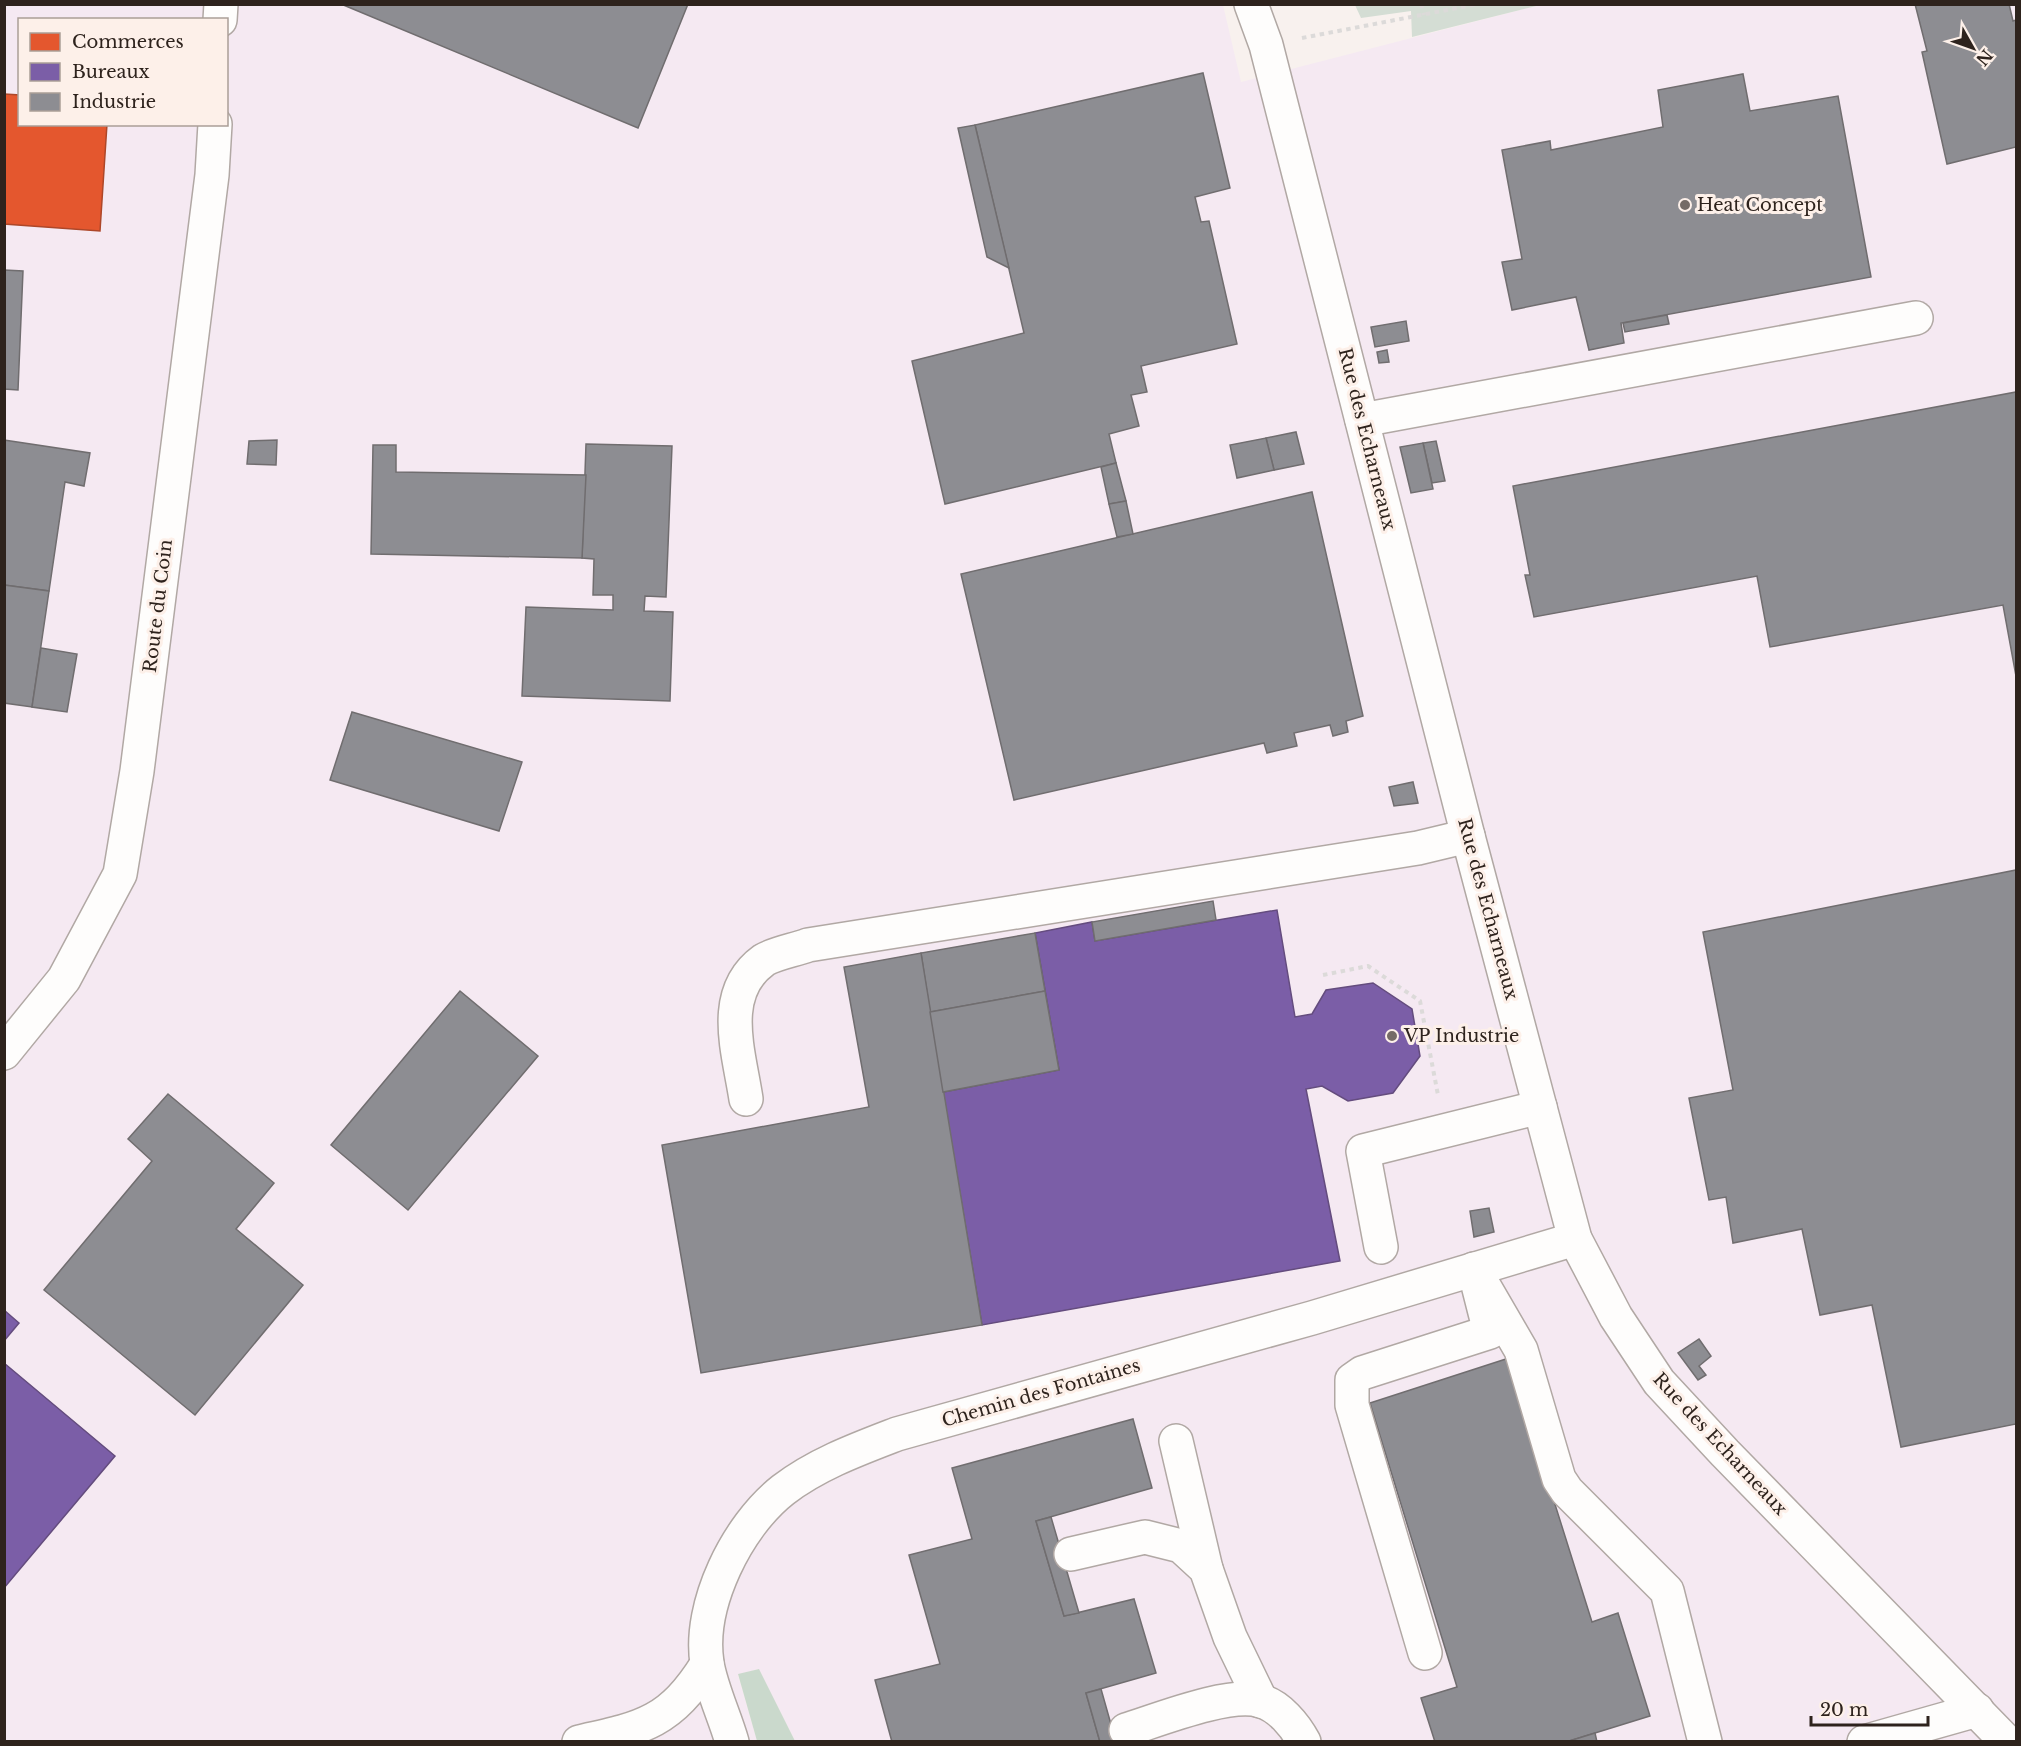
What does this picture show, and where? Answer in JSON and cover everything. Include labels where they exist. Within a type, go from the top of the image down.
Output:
[{"type":"street","name":"Rue des Echarneaux","points":[[1251,4],[1266,45],[1468,836],[1575,1239],[1616,1317],[1659,1382],[1725,1453],[2007,1742]]},
{"type":"street","name":"Route du Coin","points":[[4,1053],[64,979],[120,874],[143,724],[211,186],[215,126]]},
{"type":"street","points":[[1362,420],[1916,318]]},
{"type":"street","points":[[746,1099],[733,1016],[741,985],[765,960],[808,945],[1408,850],[1468,836]]},
{"type":"street","points":[[1381,1247],[1363,1151],[1540,1107]]},
{"type":"street","name":"Chemin des Fontaines","points":[[732,1742],[707,1664],[708,1620],[721,1576],[745,1531],[782,1491],[836,1458],[897,1434],[1312,1318],[1575,1239]]},
{"type":"street","points":[[1425,1653],[1352,1405],[1350,1390],[1352,1380],[1362,1373],[1490,1332],[1474,1269]]},
{"type":"street","points":[[1474,1269],[1521,1350],[1559,1479],[1567,1491],[1666,1591],[1705,1742]]},
{"type":"street","points":[[1176,1441],[1206,1569],[1230,1637],[1261,1701]]},
{"type":"street","points":[[1071,1554],[1144,1537],[1181,1545],[1206,1569]]},
{"type":"street","points":[[579,1742],[626,1738],[648,1725],[672,1708],[695,1683],[707,1664]]},
{"type":"street","points":[[1126,1730],[1229,1699],[1261,1701],[1285,1715],[1304,1742]]},
{"type":"street","points":[[1864,1742],[1977,1710]]},
{"type":"path","points":[[1421,4],[1424,15]]},
{"type":"path","points":[[1301,39],[1478,4]]},
{"type":"path","points":[[1323,975],[1368,966],[1420,1001],[1445,1131]]},
{"type":"shaded area","points":[[1355,4],[1540,5],[1412,37],[1411,11],[1361,18]]},
{"type":"shaded area","points":[[5,5],[1223,5],[1241,82],[1540,5],[2016,5],[2016,1741],[795,1741],[758,1669],[738,1675],[757,1741],[5,1742]]},
{"type":"green space","points":[[759,1669],[795,1741],[757,1741],[738,1674]]},
{"type":"building: Commerces","points":[[4,94],[18,95],[18,126],[107,126],[100,231],[4,224]]},
{"type":"building: Bureaux","points":[[1277,910],[1295,1017],[1312,1014],[1326,990],[1373,983],[1412,1009],[1420,1056],[1393,1093],[1348,1101],[1322,1086],[1306,1089],[1340,1261],[982,1325],[943,1092],[1059,1070],[1035,933],[1092,922],[1095,941]]},
{"type":"building: Bureaux","points":[[4,1310],[19,1323],[4,1341]]},
{"type":"building: Bureaux","points":[[4,1363],[115,1456],[4,1588]]},
{"type":"building: Industrie","points":[[341,4],[688,4],[638,128]]},
{"type":"building: Industrie","points":[[1915,4],[2009,4],[2013,21],[2016,20],[2016,147],[1947,164],[1922,52],[1927,51]]},
{"type":"building: Industrie","points":[[1203,73],[1230,188],[1195,197],[1201,222],[1209,221],[1237,344],[1141,366],[1147,392],[1131,395],[1139,426],[1109,434],[1116,463],[945,504],[912,361],[1024,333],[975,125]]},
{"type":"building: Industrie","name":"Heat Concept","points":[[1743,74],[1750,111],[1838,96],[1871,277],[1621,323],[1624,343],[1589,350],[1576,297],[1512,310],[1502,262],[1522,259],[1502,150],[1550,141],[1551,150],[1663,127],[1658,90]]},
{"type":"building: Industrie","points":[[975,125],[1009,268],[987,257],[958,128]]},
{"type":"building: Industrie","points":[[4,270],[23,271],[18,390],[4,389]]},
{"type":"building: Industrie","points":[[1667,315],[1669,324],[1625,332],[1623,323]]},
{"type":"building: Industrie","points":[[1406,321],[1409,341],[1375,347],[1371,327]]},
{"type":"building: Industrie","points":[[1387,350],[1389,362],[1379,363],[1377,352]]},
{"type":"building: Industrie","points":[[2016,392],[2016,676],[2003,605],[1770,647],[1757,576],[1534,617],[1525,575],[1530,575],[1513,486]]},
{"type":"building: Industrie","points":[[1296,432],[1304,464],[1274,470],[1266,438]]},
{"type":"building: Industrie","points":[[1266,438],[1274,470],[1237,478],[1230,445]]},
{"type":"building: Industrie","points":[[4,440],[90,453],[84,486],[65,482],[49,591],[4,585]]},
{"type":"building: Industrie","points":[[277,440],[276,465],[247,464],[249,441]]},
{"type":"building: Industrie","points":[[1436,441],[1445,481],[1432,483],[1423,443]]},
{"type":"building: Industrie","points":[[1423,443],[1433,489],[1411,493],[1400,447]]},
{"type":"building: Industrie","points":[[586,444],[672,446],[666,597],[645,596],[644,611],[673,612],[670,701],[522,696],[526,607],[613,610],[613,595],[593,595],[594,559],[582,558]]},
{"type":"building: Industrie","points":[[373,445],[396,445],[396,472],[586,475],[582,558],[371,554]]},
{"type":"building: Industrie","points":[[1116,463],[1126,501],[1109,504],[1101,467]]},
{"type":"building: Industrie","points":[[1312,492],[1363,716],[1346,721],[1348,732],[1333,736],[1330,725],[1294,733],[1297,746],[1267,753],[1264,743],[1014,800],[961,574]]},
{"type":"building: Industrie","points":[[1126,501],[1133,534],[1117,537],[1109,504]]},
{"type":"building: Industrie","points":[[4,585],[49,591],[32,707],[4,703]]},
{"type":"building: Industrie","points":[[41,648],[77,654],[67,712],[32,707]]},
{"type":"building: Industrie","points":[[352,712],[522,762],[499,831],[330,780]]},
{"type":"building: Industrie","points":[[1413,782],[1418,803],[1394,806],[1389,787]]},
{"type":"building: Industrie","points":[[2016,870],[2016,1424],[1901,1447],[1872,1305],[1820,1315],[1802,1229],[1733,1243],[1726,1197],[1709,1200],[1689,1098],[1733,1090],[1703,932]]},
{"type":"building: Industrie","points":[[1213,901],[1216,920],[1095,941],[1092,922]]},
{"type":"building: Industrie","points":[[1035,933],[1045,991],[930,1012],[921,953]]},
{"type":"building: Industrie","points":[[921,953],[982,1325],[701,1373],[662,1145],[869,1107],[844,967]]},
{"type":"building: Industrie","points":[[460,991],[538,1056],[408,1210],[331,1145]]},
{"type":"building: Industrie","points":[[1045,991],[1059,1070],[943,1092],[930,1012]]},
{"type":"building: Industrie","points":[[168,1094],[274,1183],[236,1229],[303,1285],[195,1415],[44,1290],[152,1161],[128,1139]]},
{"type":"building: Industrie","points":[[1489,1208],[1494,1232],[1474,1237],[1470,1211]]},
{"type":"building: Industrie","points":[[1699,1339],[1711,1356],[1699,1366],[1706,1375],[1698,1380],[1678,1353]]},
{"type":"building: Industrie","points":[[1509,1358],[1592,1622],[1618,1613],[1650,1716],[1566,1742],[1435,1742],[1421,1698],[1457,1687],[1370,1403]]},
{"type":"building: Industrie","points":[[1133,1419],[1152,1488],[1036,1521],[1064,1616],[1134,1599],[1156,1673],[1086,1693],[1100,1742],[892,1742],[875,1680],[940,1664],[909,1555],[972,1539],[952,1468]]},
{"type":"building: Industrie","points":[[1051,1517],[1079,1613],[1064,1616],[1036,1521]]},
{"type":"building: Industrie","points":[[1101,1689],[1116,1742],[1100,1742],[1086,1693]]},
{"type":"building: Industrie","points":[[1595,1733],[1597,1742],[1566,1742]]},
{"type":"place","name":"Heat Concept","points":[[1685,205]]},
{"type":"place","name":"VP Industrie","points":[[1392,1036]]}]
